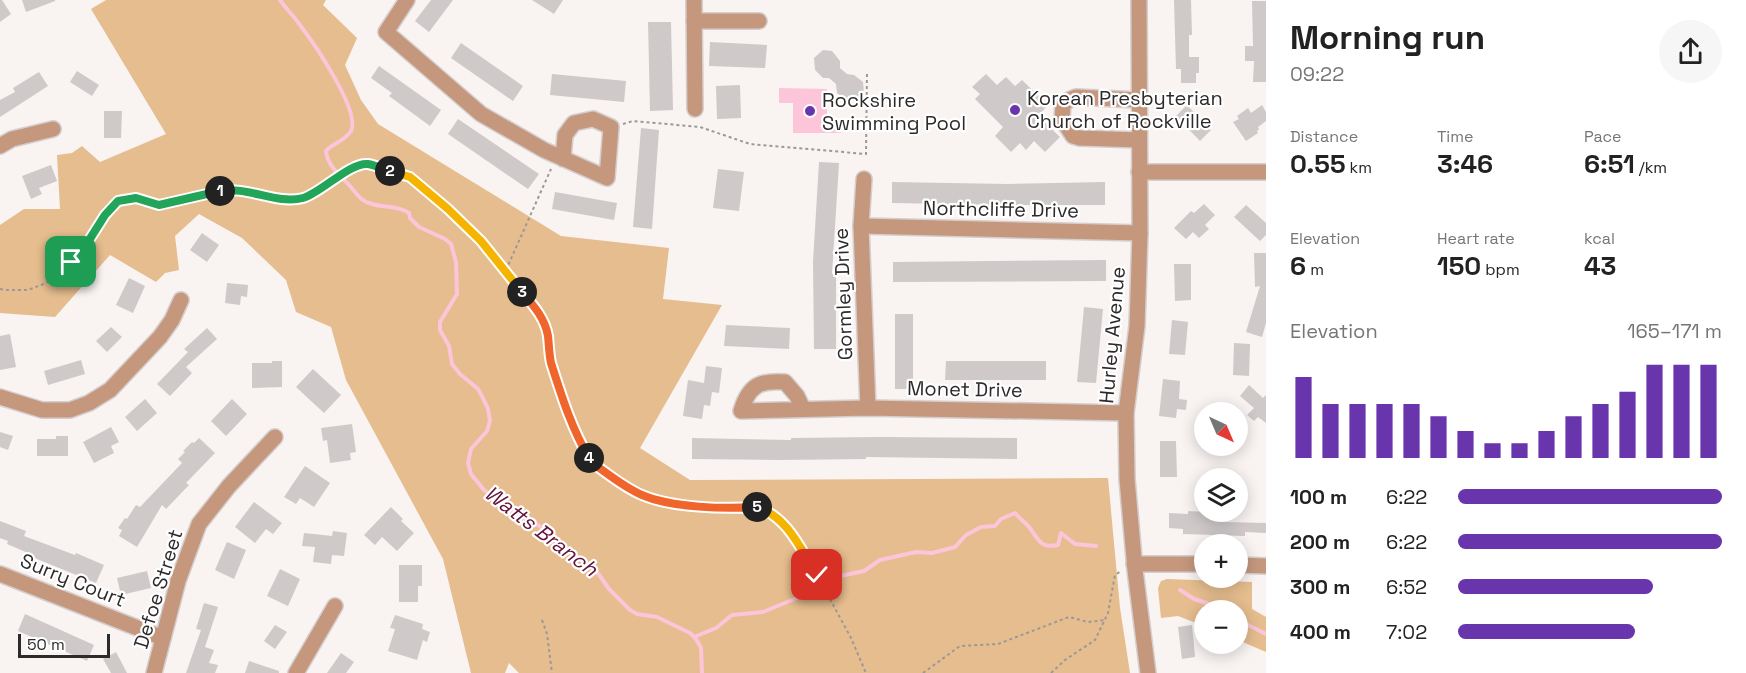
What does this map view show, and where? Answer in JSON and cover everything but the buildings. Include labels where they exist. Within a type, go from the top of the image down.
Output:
[{"type":"street","points":[[407,0],[386,32],[481,114],[560,157],[607,178],[611,128],[593,119],[574,123],[565,135],[560,157]]},
{"type":"street","points":[[694,0],[695,109]]},
{"type":"street","name":"Hurley Avenue","points":[[1139,0],[1140,233],[1137,326],[1126,413],[1127,479],[1134,564],[1148,673]]},
{"type":"street","points":[[694,21],[759,21]]},
{"type":"street","points":[[1139,100],[1076,97],[1063,104],[1062,120],[1073,136],[1080,138],[1139,140]]},
{"type":"street","points":[[0,146],[12,139],[53,129]]},
{"type":"street","points":[[1139,172],[1266,172]]},
{"type":"street","name":"Gormley Drive","points":[[864,179],[861,226],[868,408]]},
{"type":"street","name":"Northcliffe Drive","points":[[861,226],[1140,233]]},
{"type":"street","points":[[0,398],[42,410],[70,410],[88,403],[110,390],[160,337],[172,320],[181,300]]},
{"type":"street","name":"Monet Drive","points":[[803,409],[868,408],[1126,413]]},
{"type":"street","name":"Defoe Street","points":[[154,673],[178,581],[200,524],[229,486],[275,437]]},
{"type":"street","points":[[1134,564],[1194,564]]},
{"type":"street","points":[[1248,565],[1266,566]]},
{"type":"street","name":"Surry Court","points":[[0,574],[164,638]]},
{"type":"street","points":[[296,673],[335,606]]},
{"type":"path","points":[[611,128],[633,121],[700,127],[750,144],[866,154],[867,72]]},
{"type":"path","points":[[506,270],[560,157]]},
{"type":"path","points":[[0,289],[28,290],[46,283],[86,245],[105,215],[118,201],[136,198],[159,205],[229,190],[253,192],[285,200],[303,198],[353,167],[366,163],[410,177],[467,226],[506,270],[540,314],[547,333],[550,360],[566,412],[576,437],[591,462],[642,495],[684,504],[759,507],[780,519],[817,575],[852,638],[866,673]]},
{"type":"path","points":[[1051,673],[1065,660],[1095,640],[1108,613],[1115,575],[1134,564]]},
{"type":"path","points":[[923,673],[960,646],[998,644],[1070,617],[1088,622],[1105,620]]},
{"type":"path","points":[[542,620],[547,634],[552,673]]},
{"type":"shaded area","points":[[106,0],[326,0],[323,5],[357,38],[345,65],[361,100],[378,124],[561,236],[669,248],[663,299],[722,305],[640,448],[690,480],[1108,478],[1120,608],[1130,673],[519,673],[509,663],[505,673],[471,673],[443,559],[346,380],[331,327],[296,312],[286,280],[242,238],[199,214],[175,236],[179,270],[165,273],[156,282],[110,255],[55,317],[0,313],[0,225],[24,209],[60,209],[57,155],[72,153],[82,146],[100,162],[166,134],[91,9]]},
{"type":"shaded area","name":"Rockshire Swimming Pool","points":[[779,88],[827,89],[827,119],[840,120],[841,133],[793,133],[793,103],[779,103]]},
{"type":"shaded area","points":[[1167,579],[1194,580],[1194,588],[1248,588],[1248,582],[1252,582],[1252,609],[1266,617],[1266,652],[1248,644],[1248,600],[1194,600],[1194,622],[1178,616],[1161,618],[1158,588],[1161,581]]},
{"type":"waterway","name":"Watts Branch","points":[[280,0],[315,46],[343,93],[349,108],[352,121],[351,131],[326,151],[332,166],[364,201],[404,210],[419,227],[451,244],[456,262],[457,294],[440,322],[440,330],[449,346],[452,364],[478,389],[488,409],[490,421],[487,431],[471,449],[468,463],[471,474],[484,490],[513,511],[541,527],[562,547],[595,569],[609,589],[630,610],[637,614],[657,617],[690,633],[701,648],[702,673]]},
{"type":"waterway","points":[[694,637],[716,628],[732,615],[763,612],[804,595],[811,585],[826,579],[864,571],[880,560],[916,552],[932,553],[955,547],[966,535],[981,527],[995,526],[1001,519],[1015,513],[1047,546],[1058,545],[1061,533],[1075,544],[1096,546]]},
{"type":"waterway","points":[[1180,590],[1197,600]]},
{"type":"waterway","points":[[1248,625],[1266,634]]},
{"type":"place","name":"Korean Presbyterian Church of Rockville","points":[[1015,110]]},
{"type":"place","name":"Rockshire Swimming Pool","points":[[810,111]]},
{"type":"route","points":[[71,262],[118,201],[136,198],[159,205],[229,190],[253,192],[285,200],[303,198],[353,167],[366,163],[410,177],[467,226],[501,264],[540,314],[547,333],[550,360],[566,412],[576,437],[591,462],[642,495],[660,500],[723,507],[759,507],[780,519],[817,575]]}]
